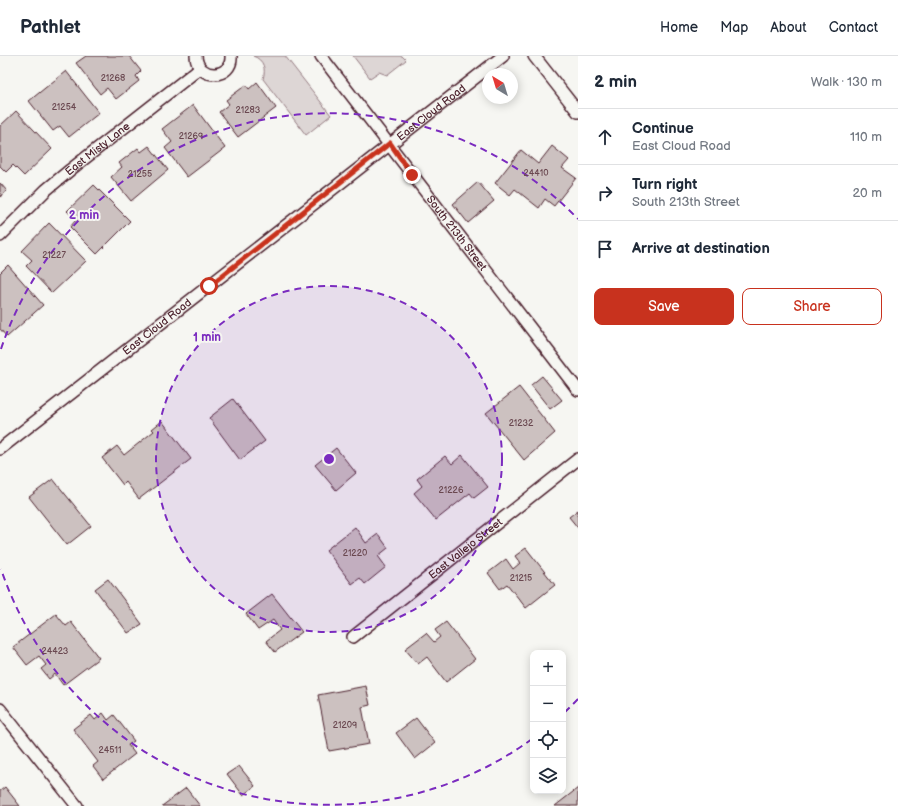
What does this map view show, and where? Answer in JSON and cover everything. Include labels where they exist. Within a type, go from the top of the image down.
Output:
[{"type":"street","points":[[196,56],[200,68],[209,74],[221,73],[230,65],[231,56]]},
{"type":"street","name":"South 213th Street","points":[[321,56],[390,143],[412,175],[578,390]]},
{"type":"street","name":"East Cloud Road","points":[[0,449],[503,56]]},
{"type":"street","points":[[534,56],[578,112]]},
{"type":"street","name":"East Misty Lane","points":[[0,236],[46,190],[200,68]]},
{"type":"street","name":"East Vallejo Street","points":[[353,637],[578,459]]},
{"type":"street","points":[[0,709],[77,806]]},
{"type":"shaded area","points":[[253,56],[285,56],[331,115],[306,135],[263,79],[264,68],[262,62]]},
{"type":"shaded area","points":[[353,56],[402,56],[406,60],[387,75],[379,72],[370,78]]},
{"type":"building","points":[[86,56],[129,56],[141,71],[136,76],[139,81],[116,99],[107,88],[100,94],[76,63]]},
{"type":"building","points":[[66,71],[99,113],[69,137],[60,126],[53,131],[29,101]]},
{"type":"building","points":[[257,82],[276,108],[238,137],[219,112],[229,104],[226,100],[246,85],[249,89]]},
{"type":"building","points":[[193,105],[225,148],[187,177],[165,148],[172,142],[162,129]]},
{"type":"building","points":[[16,111],[52,149],[24,176],[13,165],[6,172],[0,166],[0,126]]},
{"type":"building","points":[[149,146],[168,170],[131,201],[111,177],[122,167],[119,163],[138,148],[141,152]]},
{"type":"building","points":[[552,146],[569,160],[562,168],[576,178],[554,206],[545,199],[539,208],[515,189],[510,195],[495,183],[521,150],[538,164]]},
{"type":"building","points":[[478,182],[494,201],[468,223],[453,204]]},
{"type":"building","points":[[0,183],[7,191],[0,197]]},
{"type":"building","points":[[94,185],[130,221],[97,254],[70,227],[76,220],[67,211]]},
{"type":"building","points":[[49,223],[86,261],[52,293],[26,266],[32,260],[22,251]]},
{"type":"building","points":[[8,265],[43,305],[7,337],[0,329],[0,273]]},
{"type":"building","points":[[542,376],[562,400],[550,409],[531,385]]},
{"type":"building","points":[[519,387],[555,433],[524,460],[486,413]]},
{"type":"building","points":[[233,399],[265,441],[240,460],[209,418]]},
{"type":"building","points":[[162,421],[191,459],[139,499],[126,482],[123,485],[102,458],[117,446],[124,455],[154,431],[152,429]]},
{"type":"building","points":[[336,448],[356,473],[336,490],[315,465]]},
{"type":"building","points":[[462,455],[488,487],[474,498],[470,493],[436,520],[414,493],[422,486],[417,479],[445,456],[452,464]]},
{"type":"building","points":[[53,479],[91,526],[67,545],[29,497]]},
{"type":"building","points":[[578,510],[578,528],[569,517]]},
{"type":"building","points":[[355,527],[366,543],[378,534],[388,548],[378,556],[386,567],[365,584],[360,578],[352,584],[326,550]]},
{"type":"building","points":[[526,548],[555,585],[526,608],[507,584],[500,589],[488,573],[506,559],[513,569],[520,563],[515,556]]},
{"type":"building","points":[[108,579],[142,624],[128,633],[95,589]]},
{"type":"building","points":[[272,594],[302,632],[275,652],[266,641],[280,630],[273,620],[258,630],[246,614]]},
{"type":"building","points":[[56,614],[66,626],[71,622],[99,658],[63,685],[55,674],[49,679],[41,669],[46,665],[39,656],[27,665],[13,647]]},
{"type":"building","points":[[446,622],[475,659],[446,682],[427,657],[418,664],[405,649],[426,633],[434,642],[440,637],[435,630]]},
{"type":"building","points":[[366,686],[370,705],[362,707],[369,744],[329,751],[318,695]]},
{"type":"building","points":[[103,713],[108,720],[114,715],[134,741],[128,745],[135,754],[103,779],[93,766],[98,762],[73,729],[91,715],[95,720]]},
{"type":"building","points":[[416,718],[435,743],[415,759],[396,733]]},
{"type":"building","points":[[239,766],[255,786],[243,795],[227,774]]},
{"type":"building","points":[[5,787],[20,806],[0,806],[0,791]]},
{"type":"building","points":[[186,788],[200,806],[162,806]]},
{"type":"building","points":[[578,788],[578,806],[555,806]]},
{"type":"route","points":[[209,286],[390,143],[412,175]]}]
